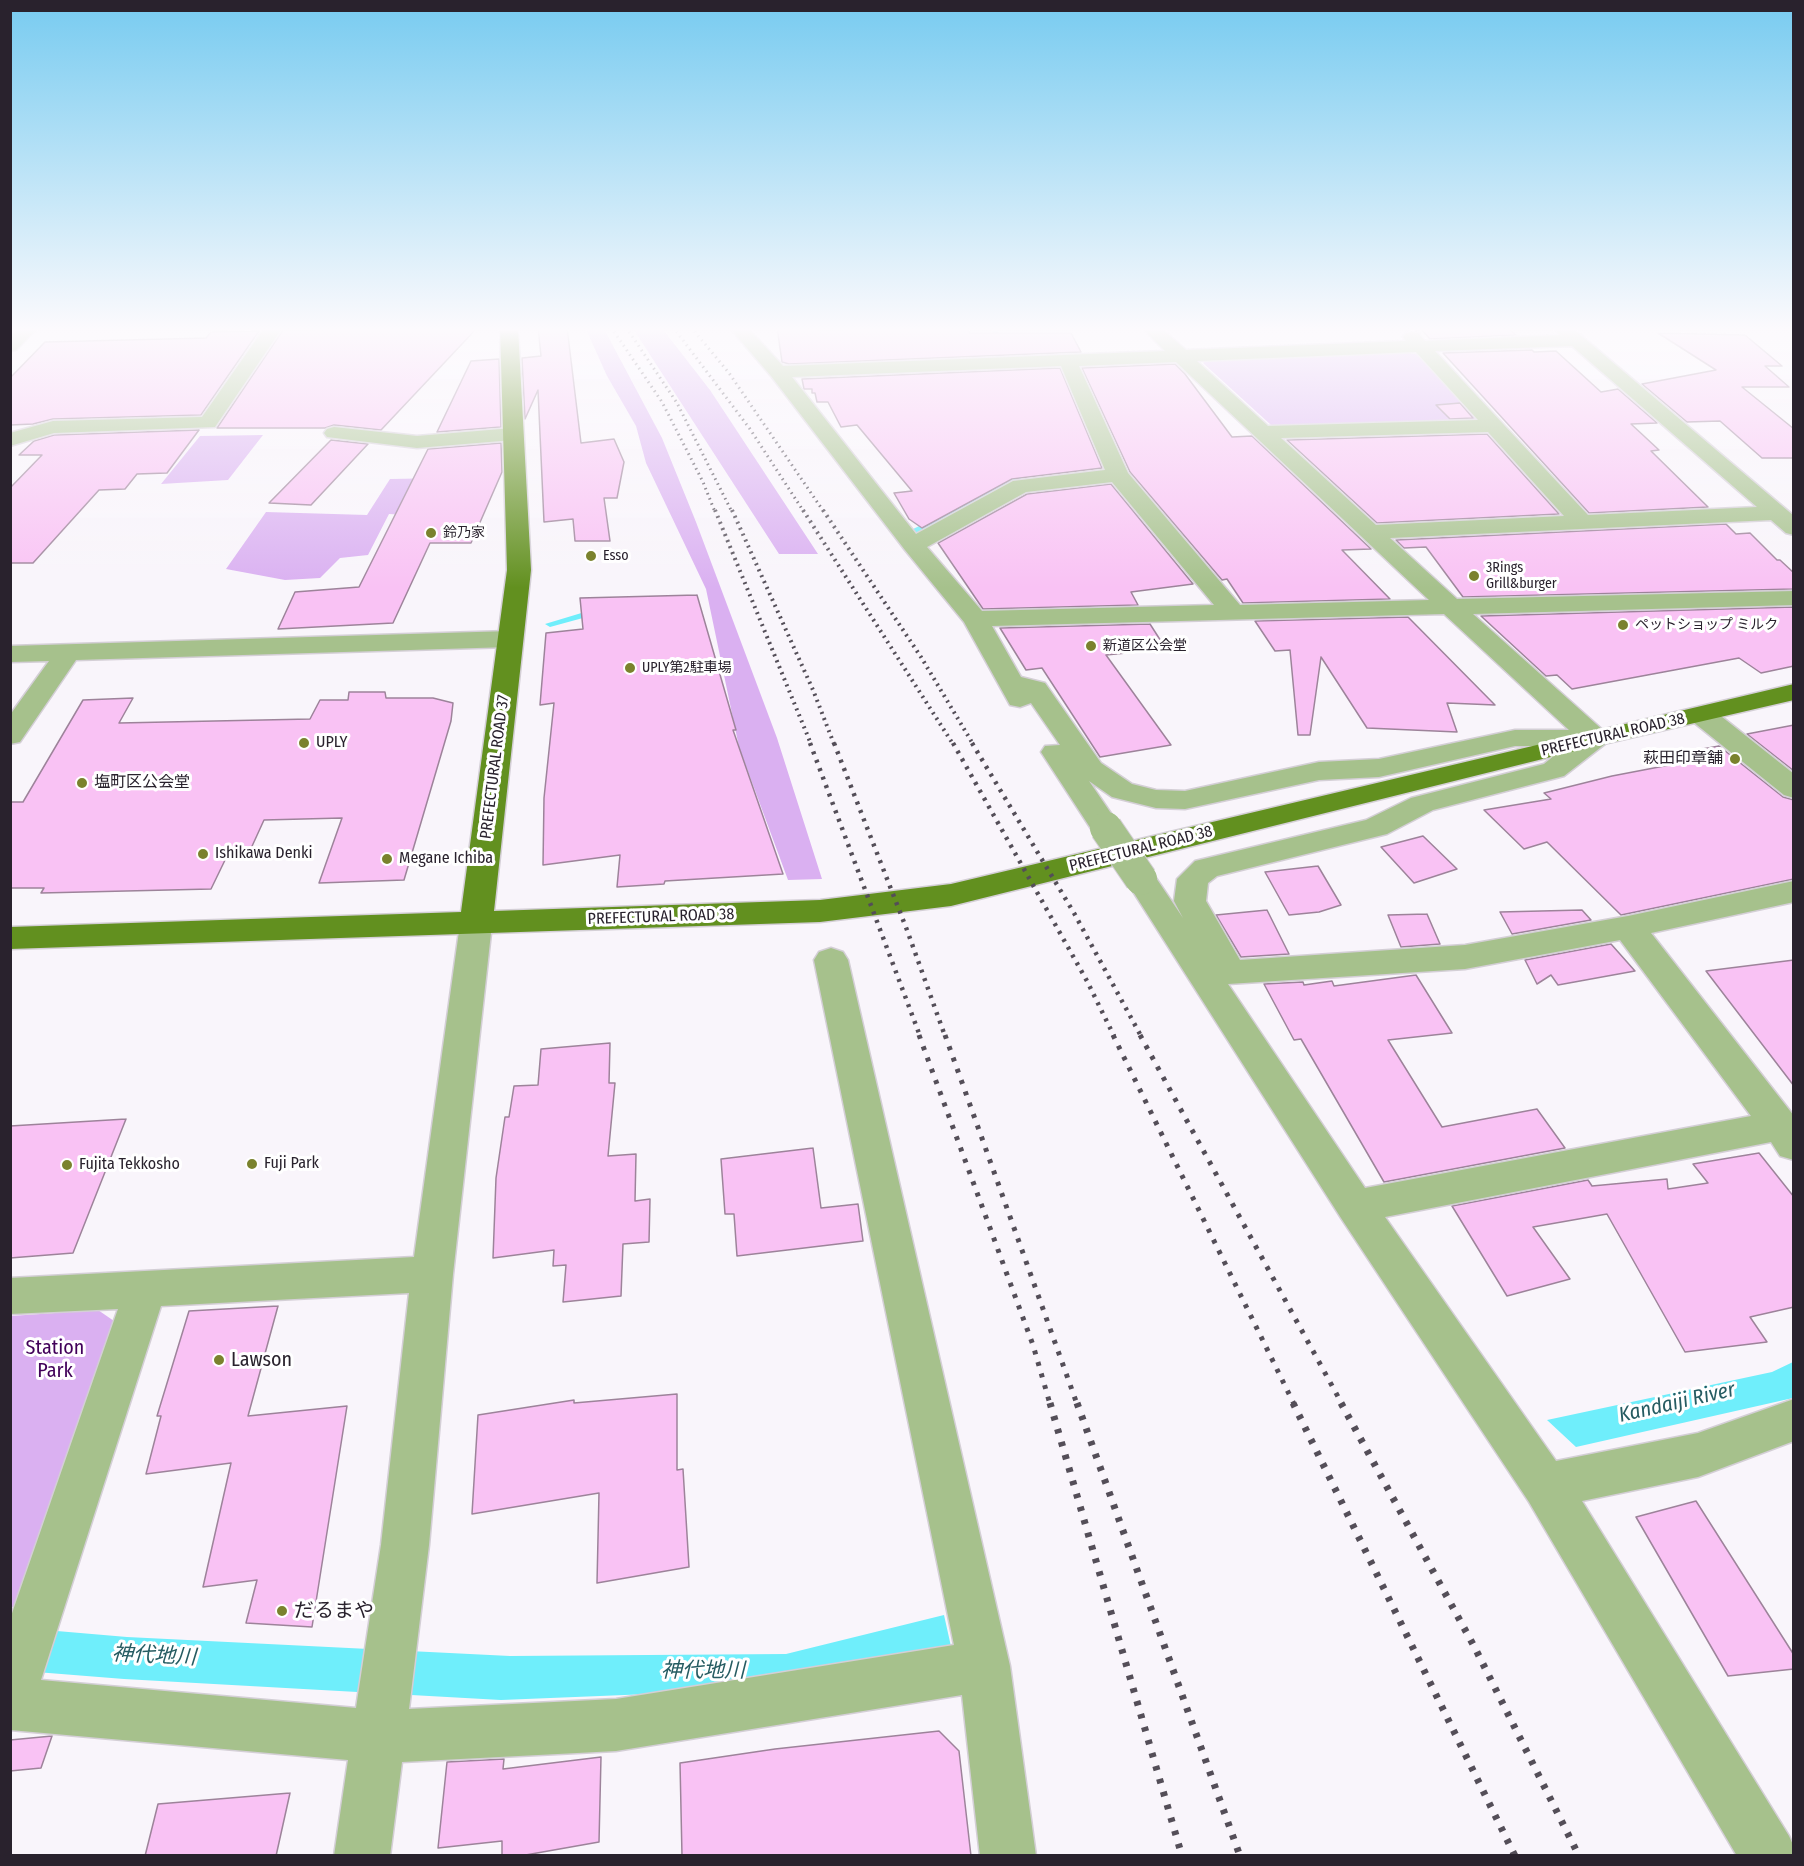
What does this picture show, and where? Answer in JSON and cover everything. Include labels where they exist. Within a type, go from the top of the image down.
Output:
[{"type":"main road","name":"PREFECTURAL ROAD 37","points":[[476,924],[519,570],[512,414]]},
{"type":"main road","name":"PREFECTURAL ROAD 38","points":[[476,924],[820,911],[951,895],[1595,738],[1794,692]]},
{"type":"main road","points":[[10,938],[476,924]]},
{"type":"street","points":[[10,440],[52,427],[208,423],[214,414]]},
{"type":"street","points":[[811,414],[913,545],[975,619],[1009,681],[1106,828],[1141,879],[1216,973],[1355,1206],[1546,1486],[1769,1856]]},
{"type":"street","points":[[1091,414],[1118,475],[1233,612]]},
{"type":"street","points":[[1244,414],[1595,738]]},
{"type":"street","points":[[1483,414],[1583,523]]},
{"type":"street","points":[[1662,414],[1794,528]]},
{"type":"street","points":[[1264,432],[1494,426]]},
{"type":"street","points":[[334,433],[417,442],[513,434]]},
{"type":"street","points":[[913,545],[1021,486],[1118,475]]},
{"type":"street","points":[[1371,532],[1776,513]]},
{"type":"street","points":[[975,619],[1452,608],[1794,597]]},
{"type":"street","points":[[10,654],[510,639]]},
{"type":"street","points":[[10,736],[68,652]]},
{"type":"street","points":[[1009,681],[1035,688],[1091,769],[1122,791],[1156,800],[1185,800],[1319,771],[1379,768],[1515,738],[1595,738]]},
{"type":"street","points":[[1702,715],[1794,789]]},
{"type":"street","points":[[1216,973],[1190,902],[1193,879],[1206,868],[1376,826],[1422,804],[1554,770],[1595,738]]},
{"type":"street","points":[[1216,973],[1465,957],[1628,927],[1794,891]]},
{"type":"street","points":[[362,1856],[405,1545],[432,1274],[476,924]]},
{"type":"street","points":[[1355,1206],[1786,1136],[1628,927]]},
{"type":"street","points":[[831,960],[984,1666],[1008,1856]]},
{"type":"street","points":[[10,1296],[432,1274]]},
{"type":"street","points":[[11,1694],[146,1289]]},
{"type":"street","points":[[1546,1486],[1698,1455],[1794,1420]]},
{"type":"street","points":[[10,1704],[304,1728],[378,1737],[616,1725],[984,1666]]},
{"type":"green space","points":[[629,414],[649,414],[662,438],[777,738],[822,879],[788,880],[739,747],[706,589],[646,463],[636,426]]},
{"type":"green space","points":[[688,414],[726,414],[818,554],[779,554]]},
{"type":"green space","points":[[1259,414],[1473,414],[1477,418],[1466,422],[1282,428],[1271,425]]},
{"type":"green space","points":[[263,435],[228,480],[161,484],[200,436]]},
{"type":"green space","points":[[441,478],[426,516],[389,514],[368,555],[340,558],[320,578],[285,580],[226,569],[266,512],[367,515],[390,479]]},
{"type":"green space","name":"Station Park","points":[[98,1310],[114,1321],[24,1608],[11,1607],[11,1316]]},
{"type":"water","name":"Kandaiji River","points":[[1793,1362],[1793,1398],[1576,1447],[1547,1420],[1772,1372]]},
{"type":"water","name":"神代地川","points":[[944,1615],[952,1651],[773,1689],[501,1700],[124,1679],[11,1670],[10,1627],[127,1637],[510,1656],[786,1654]]},
{"type":"building","points":[[10,414],[202,414],[53,419],[33,424],[10,425]]},
{"type":"building","points":[[226,414],[396,414],[381,430],[334,425],[325,428],[217,428]]},
{"type":"building","points":[[446,414],[501,414],[501,427],[437,432]]},
{"type":"building","points":[[539,414],[578,414],[581,443],[614,439],[624,462],[617,498],[604,498],[610,541],[575,541],[573,519],[544,522]]},
{"type":"building","points":[[834,414],[1079,414],[1102,468],[1012,479],[922,528],[909,519],[894,493],[912,491],[857,425],[841,427]]},
{"type":"building","points":[[1103,414],[1215,414],[1232,437],[1252,436],[1371,549],[1342,550],[1390,599],[1243,603],[1227,579],[1222,580],[1130,472]]},
{"type":"building","points":[[1445,414],[1470,414],[1473,418],[1450,419]]},
{"type":"building","points":[[1499,414],[1647,414],[1657,423],[1631,424],[1659,450],[1651,451],[1708,507],[1589,513]]},
{"type":"building","points":[[1678,414],[1776,414],[1794,429],[1794,458],[1762,458],[1720,421],[1687,422]]},
{"type":"building","points":[[199,430],[167,473],[137,474],[125,489],[99,490],[33,563],[10,563],[10,488],[42,455],[19,455],[34,441],[54,435]]},
{"type":"building","points":[[1487,434],[1559,514],[1377,523],[1287,440]]},
{"type":"building","points":[[331,440],[368,444],[311,505],[269,503]]},
{"type":"building","points":[[501,443],[502,472],[471,543],[430,543],[393,623],[278,629],[295,592],[359,587],[428,449]]},
{"type":"building","points":[[1111,484],[1193,584],[1131,592],[1138,605],[983,609],[938,543],[1027,494]]},
{"type":"building","points":[[1726,524],[1736,534],[1750,533],[1777,560],[1780,560],[1794,573],[1794,589],[1463,597],[1426,547],[1404,548],[1396,540]]},
{"type":"building","points":[[697,595],[736,730],[733,730],[783,874],[665,881],[664,884],[617,887],[620,855],[543,865],[544,798],[554,703],[540,705],[546,633],[583,629],[580,598]]},
{"type":"building","points":[[1794,607],[1794,666],[1761,673],[1739,658],[1572,689],[1557,675],[1546,676],[1481,616]]},
{"type":"building","points":[[1408,617],[1495,705],[1447,703],[1457,732],[1367,728],[1321,657],[1310,735],[1298,735],[1290,650],[1275,651],[1255,621]]},
{"type":"building","points":[[1150,624],[1166,649],[1106,655],[1171,745],[1100,757],[1042,668],[1026,670],[1000,628]]},
{"type":"building","points":[[349,692],[385,692],[386,698],[433,698],[453,703],[451,721],[404,880],[319,883],[342,818],[264,820],[248,855],[227,856],[211,889],[41,893],[44,888],[10,888],[10,802],[23,802],[83,700],[133,698],[119,723],[310,719],[320,700],[348,700]]},
{"type":"building","points":[[1794,725],[1794,771],[1747,734]]},
{"type":"building","points":[[1719,746],[1783,797],[1794,800],[1794,879],[1621,915],[1547,842],[1524,849],[1484,810],[1551,799],[1544,793],[1612,776],[1706,758],[1697,750]]},
{"type":"building","points":[[1423,836],[1457,869],[1414,883],[1381,847]]},
{"type":"building","points":[[1318,866],[1341,905],[1319,912],[1289,915],[1265,872]]},
{"type":"building","points":[[1267,910],[1289,954],[1241,957],[1216,915]]},
{"type":"building","points":[[1582,910],[1591,920],[1512,934],[1500,912]]},
{"type":"building","points":[[1427,914],[1440,944],[1401,947],[1388,915]]},
{"type":"building","points":[[1611,944],[1635,971],[1558,985],[1551,975],[1537,984],[1525,960]]},
{"type":"building","points":[[1794,960],[1794,1086],[1706,971]]},
{"type":"building","points":[[1416,975],[1452,1033],[1388,1040],[1442,1127],[1537,1109],[1565,1148],[1384,1182],[1301,1039],[1294,1040],[1264,984],[1303,982],[1304,985],[1332,981],[1334,986]]},
{"type":"building","points":[[610,1043],[609,1083],[615,1083],[608,1156],[636,1154],[635,1201],[650,1199],[649,1242],[623,1244],[621,1296],[563,1302],[566,1265],[553,1266],[554,1250],[493,1258],[496,1178],[505,1117],[509,1117],[514,1086],[538,1085],[541,1049]]},
{"type":"building","name":"Fujita Tekkosho","points":[[126,1119],[73,1253],[10,1258],[10,1126]]},
{"type":"building","points":[[813,1148],[821,1208],[858,1204],[863,1241],[737,1256],[734,1214],[725,1214],[721,1159]]},
{"type":"building","points":[[1759,1153],[1794,1197],[1794,1307],[1750,1317],[1767,1342],[1685,1352],[1607,1214],[1533,1227],[1570,1279],[1507,1296],[1452,1206],[1588,1180],[1592,1186],[1667,1179],[1668,1189],[1708,1183],[1693,1164]]},
{"type":"building","points":[[278,1306],[248,1416],[347,1406],[312,1627],[246,1623],[257,1580],[203,1587],[231,1463],[146,1474],[161,1416],[157,1416],[189,1311]]},
{"type":"building","points":[[677,1394],[677,1470],[683,1469],[689,1567],[597,1583],[599,1493],[472,1514],[478,1415],[574,1400],[574,1403]]},
{"type":"building","points":[[1696,1501],[1794,1655],[1794,1669],[1728,1676],[1636,1517]]},
{"type":"building","points":[[939,1731],[959,1751],[971,1856],[682,1856],[680,1763],[775,1749]]},
{"type":"building","points":[[52,1736],[41,1768],[10,1771],[10,1740]]},
{"type":"building","points":[[601,1757],[599,1842],[520,1856],[502,1856],[502,1841],[438,1848],[447,1762],[504,1759],[503,1769]]},
{"type":"building","points":[[290,1793],[276,1856],[145,1856],[158,1804]]},
{"type":"waterway","points":[[905,535],[1018,480],[1016,462]]},
{"type":"waterway","points":[[550,624],[598,611]]},
{"type":"railway","points":[[668,414],[703,482],[715,512]]},
{"type":"railway","points":[[683,414],[732,512]]},
{"type":"railway","points":[[739,414],[804,512]]},
{"type":"railway","points":[[757,414],[824,512]]},
{"type":"railway","points":[[715,510],[811,744]]},
{"type":"railway","points":[[732,510],[813,690],[834,744]]},
{"type":"railway","points":[[803,510],[953,744]]},
{"type":"railway","points":[[823,510],[921,657],[973,744]]},
{"type":"railway","points":[[810,743],[920,1036]]},
{"type":"railway","points":[[834,743],[907,930],[945,1036]]},
{"type":"railway","points":[[953,743],[1087,981],[1114,1036]]},
{"type":"railway","points":[[972,743],[1074,913],[1141,1036]]},
{"type":"railway","points":[[919,1035],[1033,1345],[1050,1404]]},
{"type":"railway","points":[[945,1035],[1077,1404]]},
{"type":"railway","points":[[1113,1035],[1294,1404]]},
{"type":"railway","points":[[1140,1035],[1342,1404]]},
{"type":"railway","points":[[1050,1403],[1182,1856]]},
{"type":"railway","points":[[1077,1403],[1240,1856]]},
{"type":"railway","points":[[1293,1403],[1515,1856]]},
{"type":"railway","points":[[1341,1403],[1475,1648],[1579,1856]]},
{"type":"place","name":"鈴乃家","points":[[431,533]]},
{"type":"place","name":"Esso","points":[[591,556]]},
{"type":"place","name":"3Rings Grill&burger","points":[[1474,576]]},
{"type":"place","name":"ペットショップ ミルク","points":[[1623,625]]},
{"type":"place","name":"新道区公会堂","points":[[1091,646]]},
{"type":"place","name":"UPLY第2駐車場","points":[[630,668]]},
{"type":"place","name":"UPLY","points":[[304,743]]},
{"type":"place","name":"萩田印章舗","points":[[1735,759]]},
{"type":"place","name":"塩町区公会堂","points":[[82,783]]},
{"type":"place","name":"Ishikawa Denki","points":[[203,854]]},
{"type":"place","name":"Megane Ichiba","points":[[387,859]]},
{"type":"place","name":"Fuji Park","points":[[252,1164]]},
{"type":"place","name":"Fujita Tekkosho","points":[[67,1165]]},
{"type":"place","name":"Lawson","points":[[219,1360]]},
{"type":"place","name":"だるまや","points":[[282,1611]]}]
